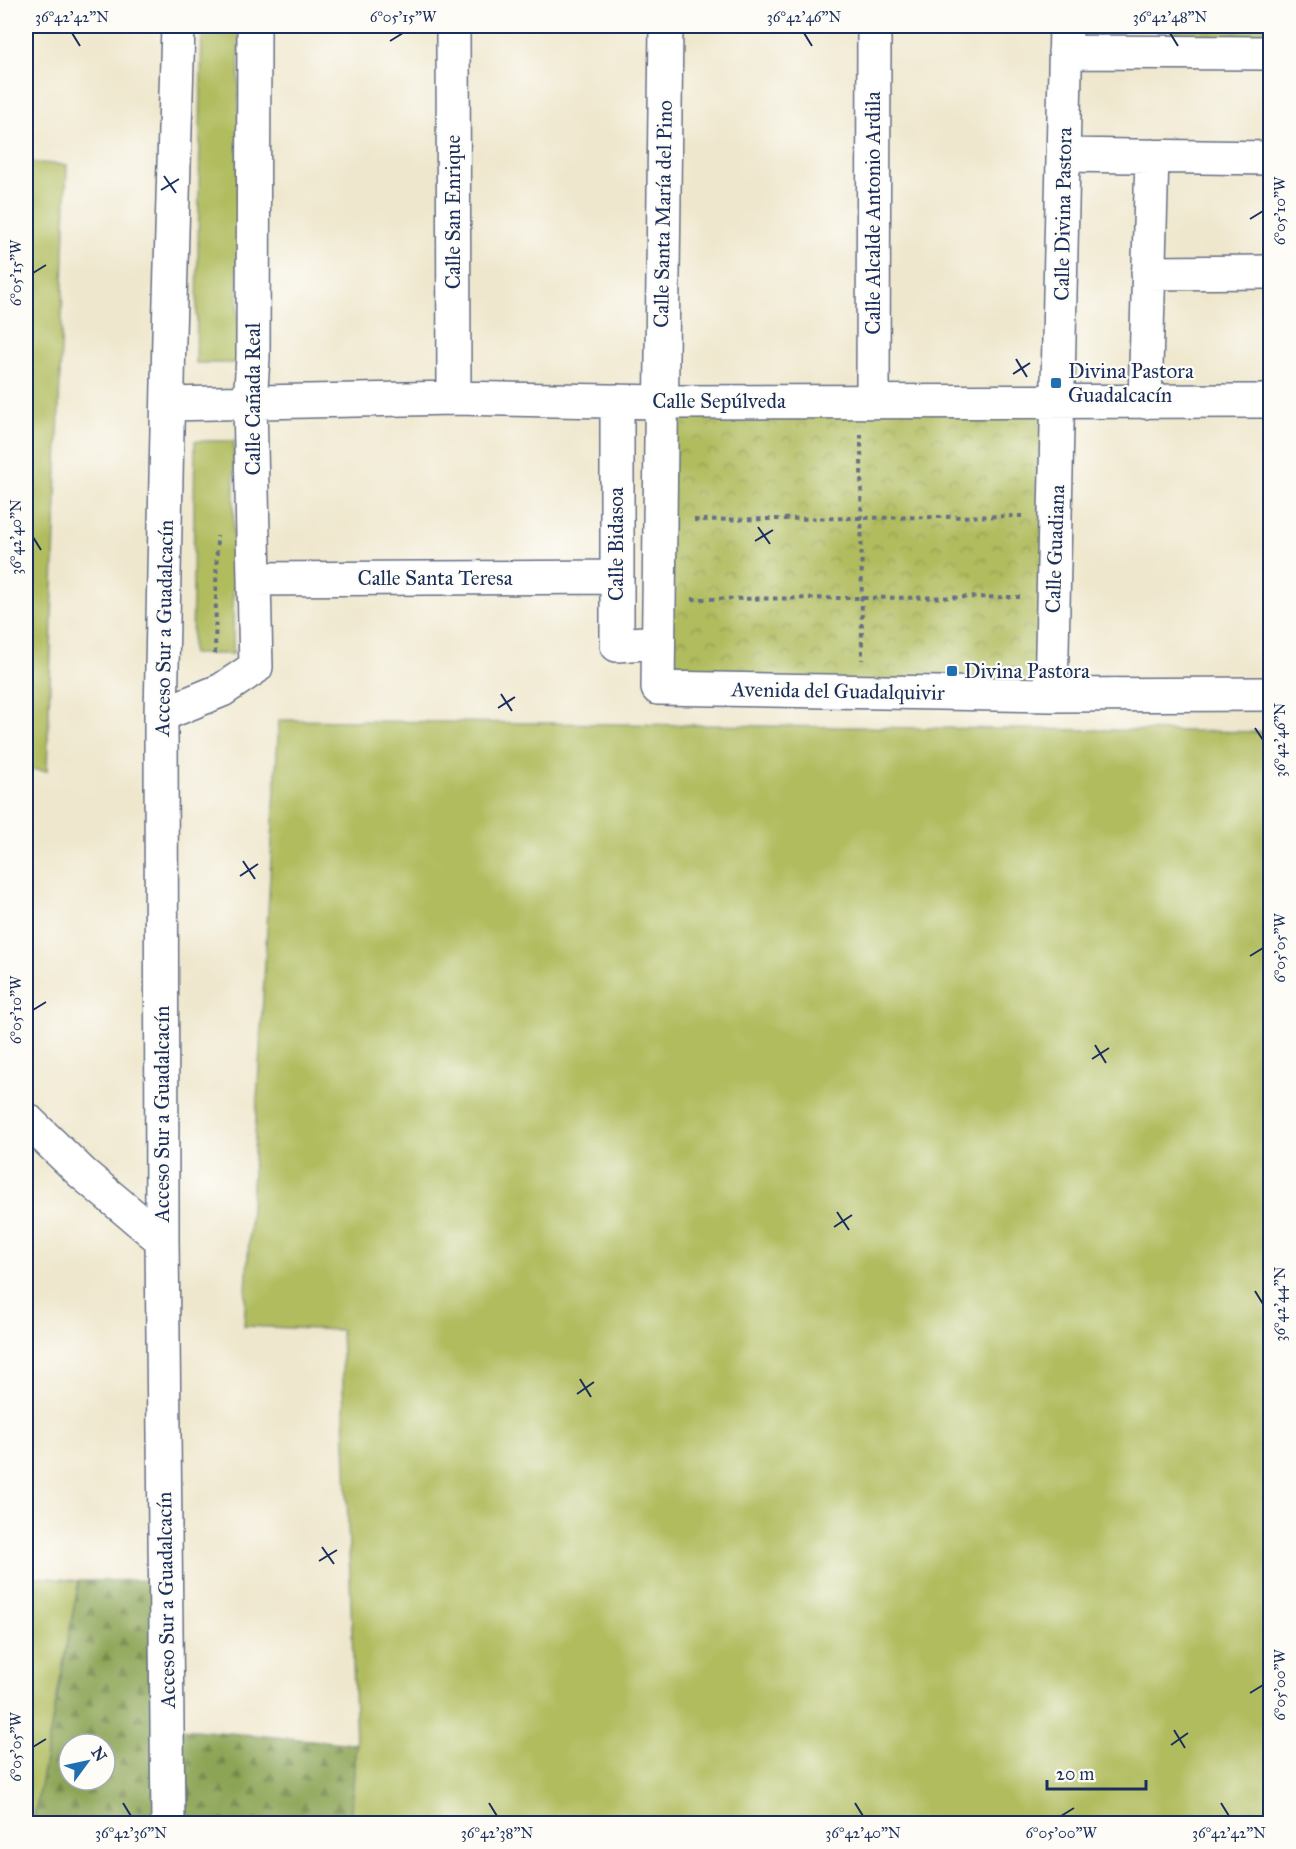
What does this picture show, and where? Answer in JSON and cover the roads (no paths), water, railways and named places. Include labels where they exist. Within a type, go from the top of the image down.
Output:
[{"type":"street","name":"Acceso Sur a Guadalcacín","points":[[168,1824],[162,1240],[161,715],[178,26]]},
{"type":"street","name":"Calle Cañada Real","points":[[161,715],[222,690],[256,667],[250,403],[253,358],[254,26]]},
{"type":"street","name":"Calle San Enrique","points":[[453,26],[454,398]]},
{"type":"street","name":"Calle Santa María del Pino","points":[[661,402],[666,26]]},
{"type":"street","name":"Calle Alcalde Antonio Ardila","points":[[867,400],[874,26]]},
{"type":"street","points":[[1066,39],[1169,39],[1270,53]]},
{"type":"street","name":"Calle Divina Pastora","points":[[1059,403],[1066,39]]},
{"type":"street","points":[[1064,156],[1270,158]]},
{"type":"street","points":[[1144,402],[1152,156]]},
{"type":"street","points":[[1148,273],[1270,272]]},
{"type":"street","name":"Calle Sepúlveda","points":[[168,404],[454,398],[661,402],[1270,401]]},
{"type":"street","name":"Calle Bidasoa","points":[[617,401],[615,577],[617,645],[658,642]]},
{"type":"street","name":"Calle Bidasoa","points":[[658,688],[661,402]]},
{"type":"street","name":"Calle Guadiana","points":[[1051,695],[1059,403]]},
{"type":"street","name":"Calle Santa Teresa","points":[[254,579],[615,577]]},
{"type":"street","name":"Avenida del Guadalquivir","points":[[658,688],[1051,695],[1270,694]]},
{"type":"street","points":[[26,1119],[82,1173],[162,1240]]},
{"type":"place","name":"Divina Pastora Guadalcacín","points":[[1056,383]]},
{"type":"place","name":"Divina Pastora","points":[[952,671]]}]
